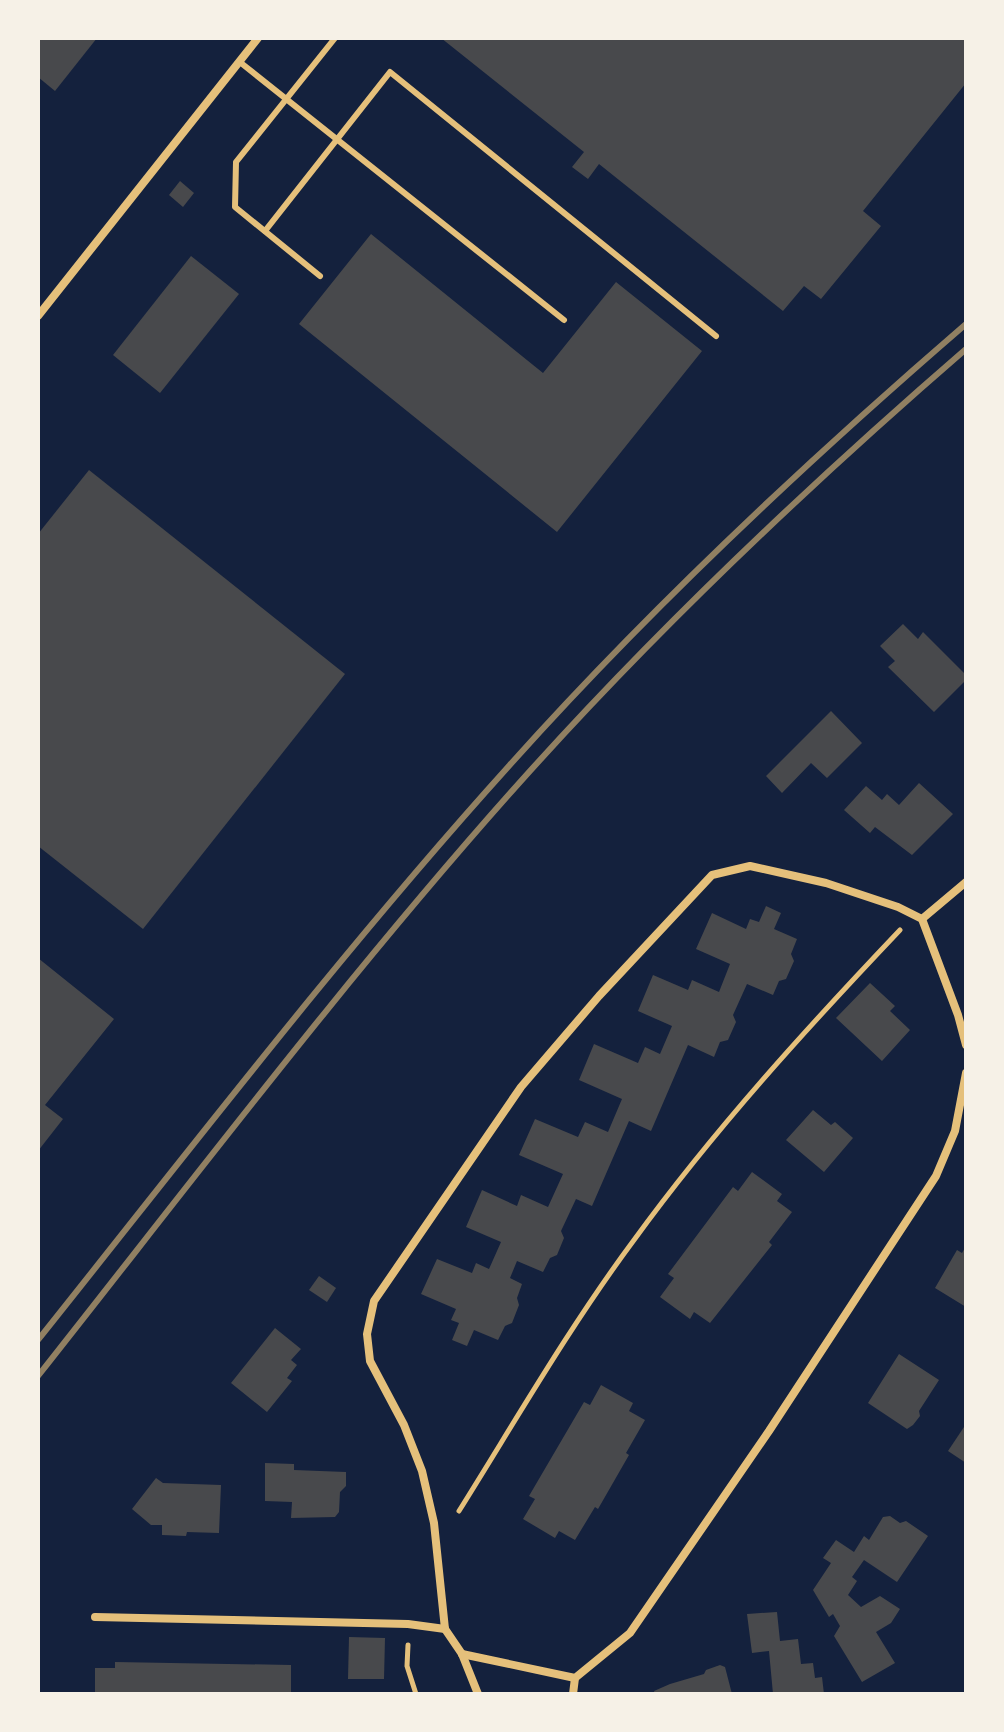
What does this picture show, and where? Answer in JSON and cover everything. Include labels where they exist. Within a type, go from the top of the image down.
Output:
[{"type":"street","points":[[38,316],[258,38]]},
{"type":"street","points":[[478,1694],[462,1654],[445,1629],[434,1523],[422,1471],[404,1425],[370,1361],[367,1334],[374,1301],[521,1087],[599,996],[712,875],[750,866],[826,883],[898,907],[922,919],[966,1045]]},
{"type":"street","points":[[922,919],[966,882]]},
{"type":"street","points":[[573,1694],[575,1678],[630,1633],[769,1431],[936,1176],[955,1131],[966,1073]]},
{"type":"street","points":[[95,1617],[408,1624],[445,1629]]},
{"type":"street","points":[[462,1654],[575,1678]]},
{"type":"lane","points":[[320,276],[235,207],[236,162],[335,38]]},
{"type":"lane","points":[[241,63],[564,320]]},
{"type":"lane","points":[[265,231],[390,72],[716,336]]},
{"type":"path","points":[[459,1511],[585,1309],[633,1240],[704,1149],[838,995],[902,928],[922,919]]},
{"type":"path","points":[[408,1640],[407,1666],[416,1694]]},
{"type":"building","points":[[38,38],[97,38],[55,91],[38,77]]},
{"type":"building","points":[[441,38],[966,38],[966,83],[863,211],[881,226],[821,299],[804,286],[783,311],[599,164],[588,179],[572,167],[584,152]]},
{"type":"building","points":[[180,181],[194,193],[183,207],[169,195]]},
{"type":"building","points":[[371,234],[543,373],[616,282],[702,351],[557,532],[299,324]]},
{"type":"building","points":[[191,256],[239,294],[160,393],[113,355]]},
{"type":"building","points":[[89,470],[345,674],[143,929],[38,846],[38,534]]},
{"type":"building","points":[[903,624],[918,639],[923,632],[966,675],[966,680],[934,712],[888,667],[895,661],[880,646]]},
{"type":"building","points":[[831,711],[862,743],[827,778],[811,763],[782,793],[766,776]]},
{"type":"building","points":[[919,783],[953,814],[912,855],[875,827],[870,833],[844,810],[866,786],[882,800],[887,794],[899,805]]},
{"type":"building","points":[[766,906],[781,913],[774,929],[797,939],[791,954],[794,961],[786,979],[779,981],[773,995],[747,984],[733,1015],[736,1022],[728,1040],[720,1042],[714,1057],[688,1045],[651,1131],[629,1121],[592,1206],[576,1199],[561,1231],[564,1238],[557,1255],[550,1258],[543,1272],[517,1261],[510,1278],[522,1284],[517,1298],[519,1305],[512,1323],[505,1326],[498,1340],[474,1330],[467,1346],[452,1340],[459,1323],[451,1320],[456,1309],[421,1294],[437,1259],[472,1273],[476,1263],[489,1269],[501,1242],[466,1227],[482,1190],[517,1206],[521,1195],[548,1207],[563,1174],[519,1155],[535,1119],[578,1137],[585,1122],[608,1132],[622,1099],[579,1080],[594,1044],[638,1063],[645,1047],[660,1054],[672,1026],[638,1011],[653,975],[688,990],[692,980],[719,992],[730,964],[696,949],[712,913],[746,929],[750,919],[759,922]]},
{"type":"building","points":[[38,958],[114,1019],[45,1105],[63,1119],[38,1151]]},
{"type":"building","points":[[870,983],[895,1006],[890,1011],[910,1030],[882,1061],[836,1018]]},
{"type":"building","points":[[813,1110],[831,1125],[835,1122],[853,1138],[824,1172],[786,1140]]},
{"type":"building","points":[[752,1172],[782,1194],[777,1201],[792,1212],[769,1242],[772,1245],[710,1323],[694,1312],[690,1319],[660,1297],[674,1278],[668,1274],[733,1187],[738,1191]]},
{"type":"building","points":[[966,1246],[966,1307],[935,1288],[957,1250],[962,1253]]},
{"type":"building","points":[[319,1276],[336,1288],[327,1302],[309,1290]]},
{"type":"building","points":[[275,1328],[301,1349],[291,1360],[297,1365],[287,1378],[292,1381],[267,1412],[231,1383]]},
{"type":"building","points":[[899,1354],[939,1380],[919,1411],[920,1416],[907,1429],[868,1403]]},
{"type":"building","points":[[601,1385],[633,1403],[629,1411],[645,1420],[598,1509],[595,1507],[575,1540],[559,1531],[555,1538],[523,1519],[535,1499],[529,1496],[584,1402],[590,1405]]},
{"type":"building","points":[[966,1424],[966,1463],[948,1451]]},
{"type":"building","points":[[265,1463],[294,1464],[294,1470],[346,1472],[346,1486],[340,1492],[339,1512],[335,1517],[291,1518],[292,1502],[265,1501]]},
{"type":"building","points":[[156,1478],[163,1483],[221,1485],[219,1533],[162,1535],[162,1525],[151,1525],[132,1509]]},
{"type":"building","points":[[890,1516],[900,1523],[906,1521],[928,1536],[897,1582],[864,1560],[852,1577],[857,1581],[848,1595],[861,1607],[880,1596],[900,1609],[891,1623],[876,1632],[895,1663],[862,1682],[834,1636],[840,1626],[833,1614],[829,1617],[813,1590],[831,1563],[823,1558],[836,1540],[854,1552],[864,1536],[869,1540],[883,1517]]},
{"type":"building","points":[[777,1612],[780,1641],[798,1639],[801,1664],[813,1663],[815,1678],[822,1677],[824,1694],[773,1694],[769,1651],[752,1653],[747,1614]]},
{"type":"building","points":[[349,1637],[385,1638],[384,1679],[348,1679]]},
{"type":"building","points":[[115,1662],[291,1665],[291,1694],[95,1694],[95,1668],[115,1668]]},
{"type":"building","points":[[720,1665],[725,1667],[732,1694],[655,1694],[654,1691],[704,1674],[706,1670]]},
{"type":"railway","points":[[38,1340],[327,978],[508,767],[617,650],[730,538],[966,324]]},
{"type":"railway","points":[[38,1376],[335,1000],[521,781],[681,612],[850,452],[966,349]]}]
